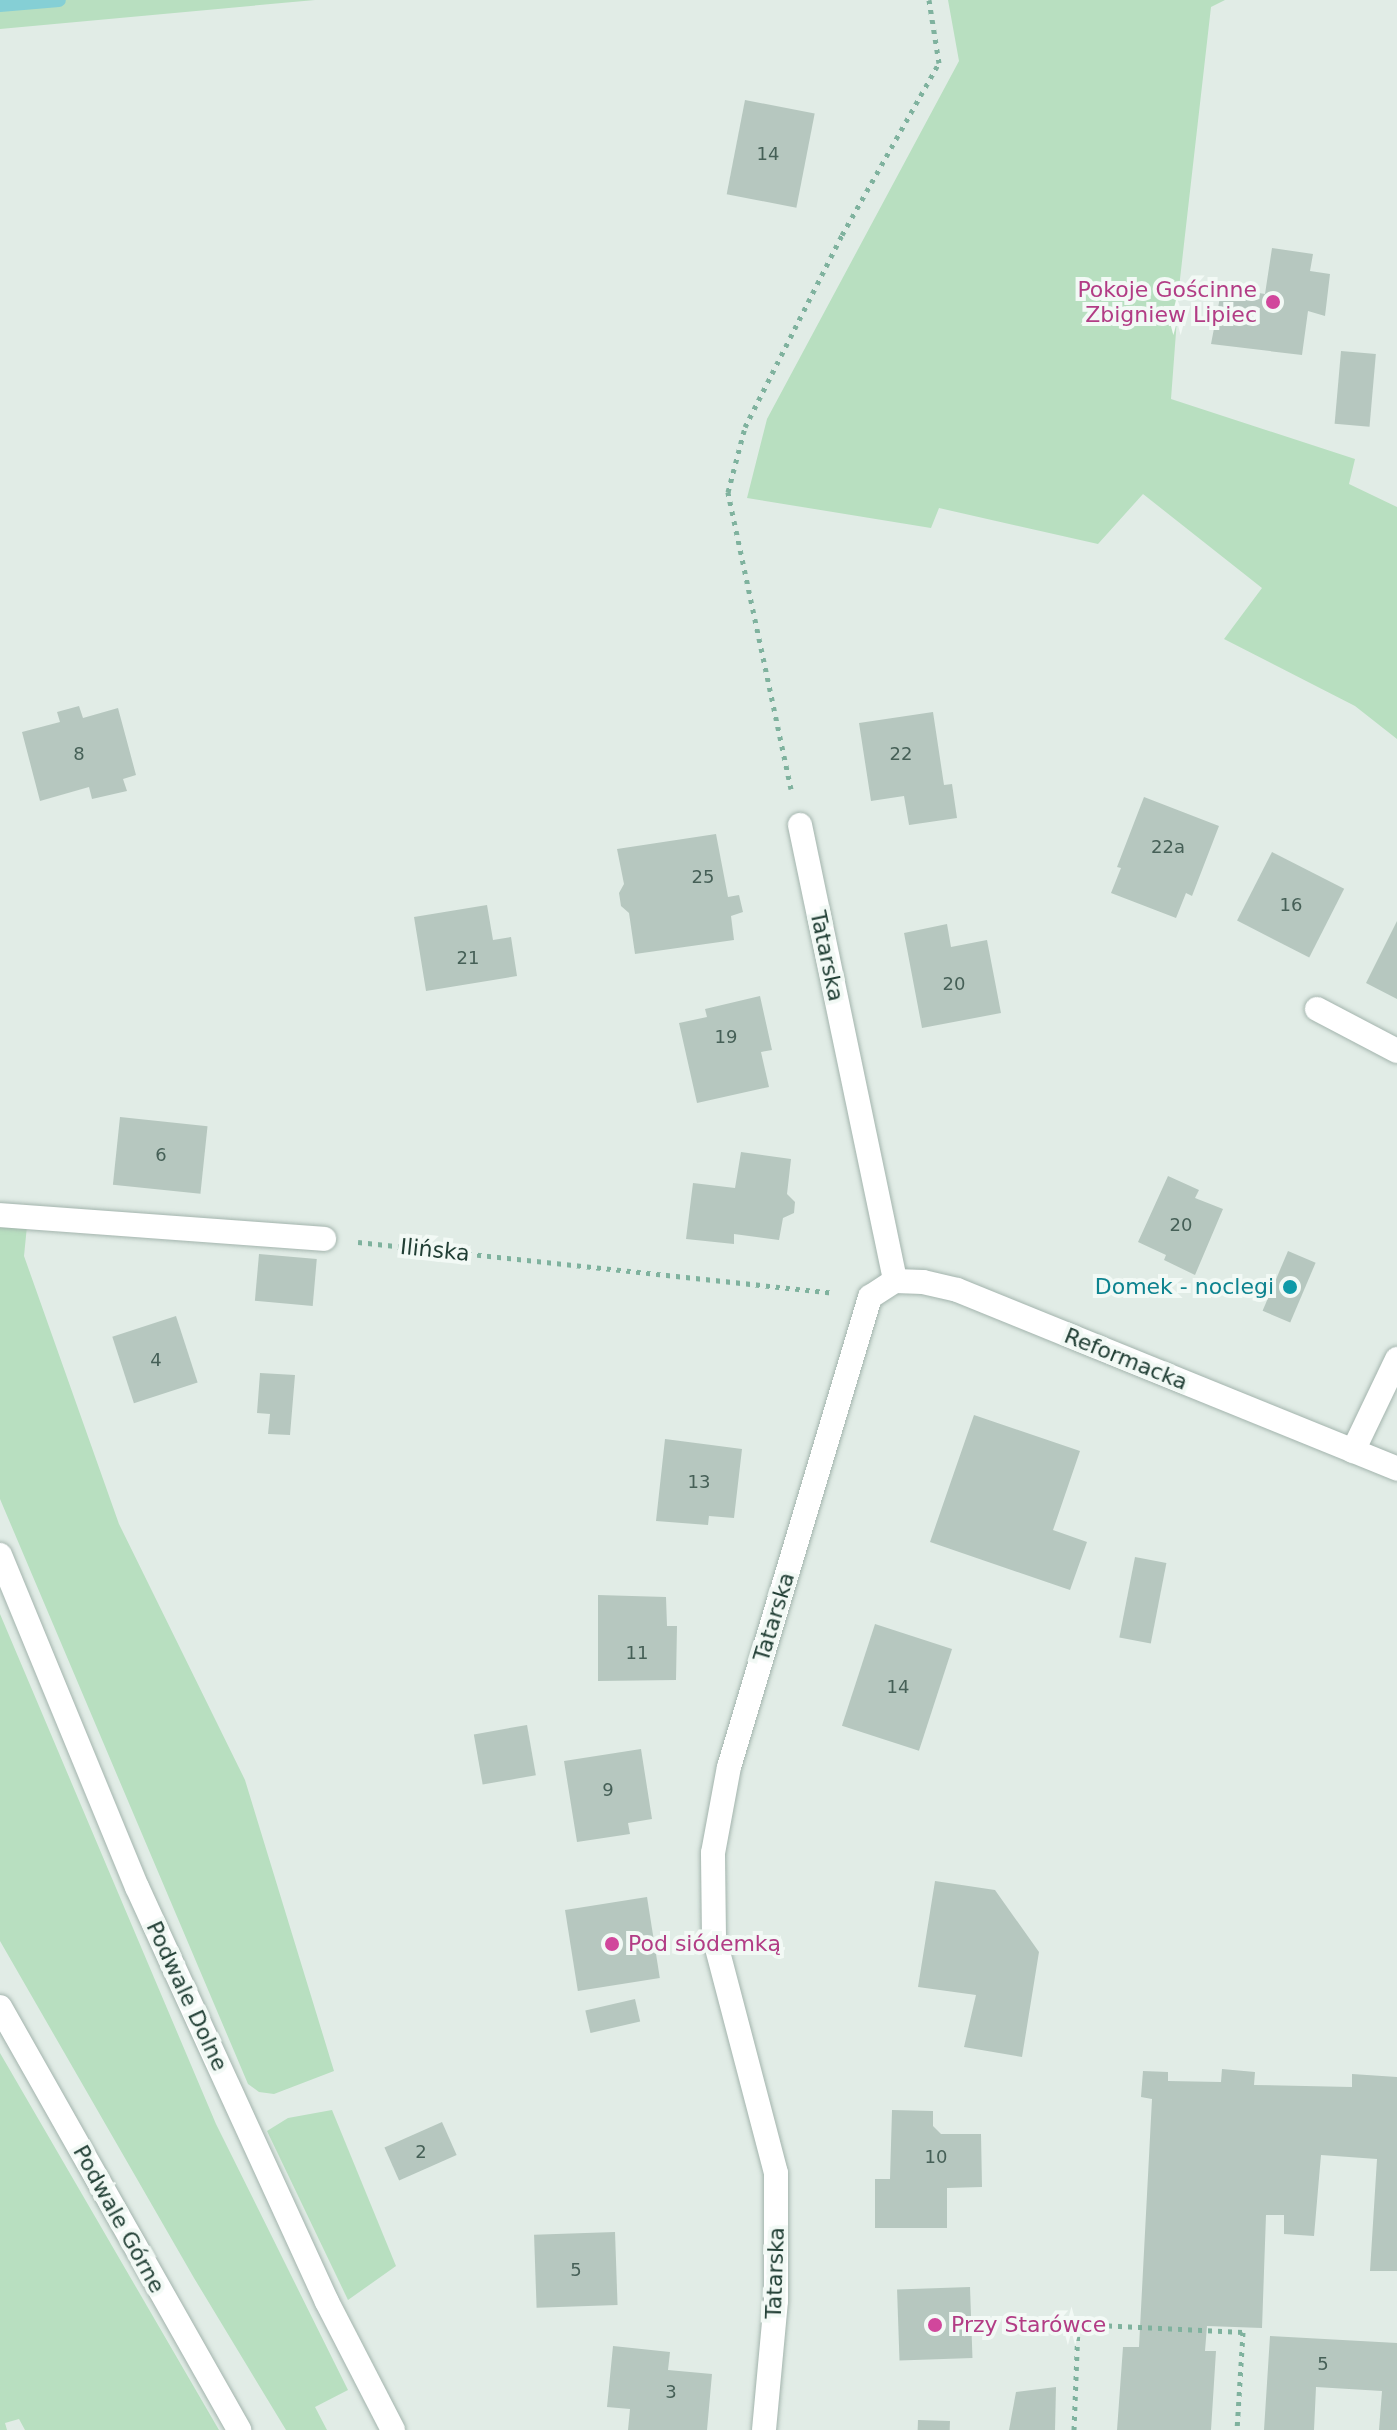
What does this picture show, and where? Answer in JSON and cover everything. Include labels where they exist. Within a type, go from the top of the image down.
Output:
[{"type":"street","name":"Tatarska","points":[[800,825],[895,1281]]},
{"type":"street","points":[[1317,1009],[1397,1051]]},
{"type":"street","points":[[0,1215],[324,1239]]},
{"type":"street","points":[[870,1297],[895,1281]]},
{"type":"street","name":"Reformacka","points":[[895,1281],[923,1282],[957,1290],[1397,1469]]},
{"type":"street","name":"Tatarska","points":[[764,2430],[776,2301],[776,2173],[714,1937],[713,1853],[729,1767],[870,1297]]},
{"type":"street","points":[[1353,1451],[1397,1359]]},
{"type":"street","name":"Podwale Dolne","points":[[0,1555],[137,1887],[327,2302],[393,2430]]},
{"type":"street","name":"Podwale Górne","points":[[0,2007],[239,2430]]},
{"type":"path","points":[[800,825],[728,492],[745,427],[842,235],[939,63],[929,0]]},
{"type":"path","name":"Ilińska","points":[[324,1239],[870,1297]]},
{"type":"path","points":[[1074,2430],[1078,2324],[1243,2332],[1237,2430]]},
{"type":"green space","points":[[0,0],[315,0],[0,29]]},
{"type":"green space","points":[[948,0],[1225,0],[1211,7],[1180,279],[1171,399],[1355,459],[1349,484],[1397,507],[1397,739],[1355,706],[1224,639],[1262,588],[1143,494],[1098,544],[939,508],[931,528],[747,498],[767,419],[959,61]]},
{"type":"green space","points":[[0,1224],[27,1226],[24,1256],[119,1524],[245,1780],[334,2071],[274,2094],[259,2092],[248,2084],[0,1499]]},
{"type":"green space","points":[[0,1614],[216,2124],[348,2390],[315,2407],[327,2430],[286,2430],[194,2278],[0,1941]]},
{"type":"green space","points":[[0,2053],[219,2430],[25,2430],[19,2419],[5,2423],[7,2430],[0,2430]]},
{"type":"green space","points":[[332,2110],[396,2266],[348,2300],[267,2131],[288,2118]]},
{"type":"building","points":[[745,100],[815,114],[796,208],[727,194]]},
{"type":"building","name":"Pokoje Gościnne Zbigniew Lipiec","points":[[1272,248],[1313,254],[1310,271],[1330,274],[1325,316],[1308,311],[1302,355],[1211,344],[1222,287],[1265,294]]},
{"type":"building","points":[[1341,351],[1376,354],[1370,427],[1335,424]]},
{"type":"building","points":[[79,706],[83,718],[118,708],[136,775],[123,779],[127,791],[92,799],[89,787],[40,801],[22,732],[60,722],[57,712]]},
{"type":"building","points":[[933,712],[944,785],[952,784],[957,818],[909,825],[904,796],[871,801],[859,723]]},
{"type":"building","points":[[1144,797],[1219,826],[1192,896],[1186,893],[1176,918],[1111,893],[1121,868],[1117,867]]},
{"type":"building","points":[[716,834],[728,897],[739,895],[743,912],[731,916],[734,940],[635,954],[629,913],[621,906],[619,893],[624,884],[617,849]]},
{"type":"building","points":[[1272,852],[1344,889],[1309,957],[1237,921]]},
{"type":"building","points":[[487,905],[493,940],[511,937],[517,976],[426,991],[414,917]]},
{"type":"building","points":[[1397,921],[1397,999],[1366,983]]},
{"type":"building","points":[[947,924],[951,947],[987,940],[1001,1013],[922,1028],[904,933]]},
{"type":"building","points":[[760,996],[772,1050],[761,1052],[769,1087],[697,1103],[679,1023],[707,1017],[705,1009]]},
{"type":"building","points":[[120,1117],[208,1126],[200,1194],[113,1185]]},
{"type":"building","points":[[741,1152],[791,1159],[787,1194],[795,1202],[794,1213],[783,1218],[779,1240],[734,1234],[734,1244],[686,1239],[693,1183],[735,1188]]},
{"type":"building","points":[[1168,1176],[1199,1190],[1195,1198],[1223,1209],[1195,1275],[1164,1260],[1166,1255],[1138,1242]]},
{"type":"building","name":"Domek - noclegi","points":[[1288,1251],[1316,1263],[1290,1323],[1263,1311]]},
{"type":"building","points":[[259,1254],[317,1259],[313,1306],[255,1301]]},
{"type":"building","points":[[176,1316],[198,1383],[134,1403],[112,1337]]},
{"type":"building","points":[[260,1373],[295,1375],[290,1435],[268,1434],[270,1414],[257,1413]]},
{"type":"building","points":[[974,1415],[1080,1451],[1053,1530],[1087,1542],[1070,1590],[930,1542]]},
{"type":"building","points":[[665,1439],[742,1449],[734,1518],[709,1516],[708,1525],[656,1521]]},
{"type":"building","points":[[1135,1557],[1166,1563],[1151,1644],[1119,1637]]},
{"type":"building","points":[[598,1595],[666,1597],[667,1626],[677,1626],[676,1680],[598,1681]]},
{"type":"building","points":[[875,1624],[952,1649],[919,1751],[842,1726]]},
{"type":"building","points":[[527,1725],[536,1775],[483,1785],[474,1734]]},
{"type":"building","points":[[641,1749],[652,1819],[628,1823],[630,1834],[577,1842],[564,1761]]},
{"type":"building","points":[[935,1881],[995,1890],[1039,1952],[1022,2057],[964,2047],[976,1995],[918,1987]]},
{"type":"building","name":"Pod siódemką","points":[[647,1897],[660,1978],[578,1991],[565,1910]]},
{"type":"building","points":[[635,1999],[640,2021],[590,2033],[585,2010]]},
{"type":"building","points":[[1222,2069],[1255,2072],[1254,2085],[1352,2087],[1352,2074],[1397,2077],[1397,2271],[1370,2271],[1377,2159],[1321,2155],[1314,2236],[1284,2234],[1284,2215],[1266,2215],[1262,2328],[1207,2326],[1205,2351],[1216,2351],[1211,2430],[1117,2430],[1123,2347],[1139,2347],[1152,2099],[1141,2097],[1143,2071],[1168,2072],[1168,2081],[1221,2082]]},
{"type":"building","points":[[892,2110],[933,2111],[933,2126],[941,2134],[981,2134],[982,2187],[947,2188],[947,2228],[875,2228],[875,2179],[890,2179]]},
{"type":"building","points":[[442,2122],[457,2155],[399,2181],[384,2148]]},
{"type":"building","points":[[615,2232],[618,2305],[537,2308],[534,2235]]},
{"type":"building","name":"Przy Starówce","points":[[970,2287],[972,2358],[900,2361],[897,2290]]},
{"type":"building","points":[[1270,2336],[1397,2343],[1397,2430],[1379,2430],[1382,2391],[1316,2387],[1314,2430],[1264,2430]]},
{"type":"building","points":[[613,2346],[670,2352],[668,2370],[712,2374],[707,2430],[628,2430],[630,2409],[607,2407]]},
{"type":"building","points":[[1056,2387],[1055,2430],[1009,2430],[1016,2392]]},
{"type":"building","points":[[918,2420],[950,2421],[950,2430],[918,2430]]},
{"type":"waterway","points":[[0,5],[59,0]]},
{"type":"place","name":"Pokoje Gościnne Zbigniew Lipiec","points":[[1273,302]]},
{"type":"place","name":"Domek - noclegi","points":[[1290,1287]]},
{"type":"place","name":"Pod siódemką","points":[[612,1944]]},
{"type":"place","name":"Przy Starówce","points":[[935,2325]]}]
